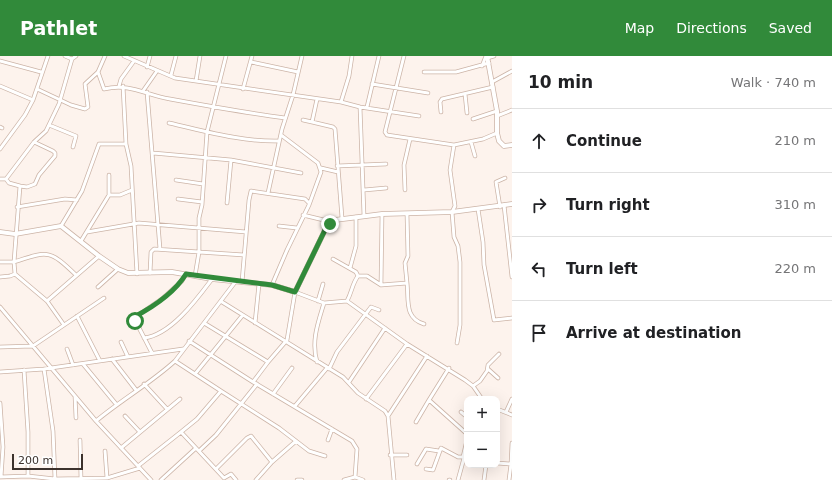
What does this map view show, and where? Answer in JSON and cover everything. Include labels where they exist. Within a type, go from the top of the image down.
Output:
[{"type":"street","points":[[0,149],[25,115],[33,100],[41,72],[48,56]]},
{"type":"street","points":[[65,56],[72,59]]},
{"type":"street","points":[[6,179],[34,142],[44,134],[60,99],[72,59],[76,56]]},
{"type":"street","points":[[37,89],[60,99],[71,106],[87,109],[84,85],[98,72],[106,56]]},
{"type":"street","points":[[124,56],[175,78],[341,102],[360,107],[419,116]]},
{"type":"street","points":[[147,67],[150,56]]},
{"type":"street","points":[[171,75],[176,56]]},
{"type":"street","points":[[196,81],[200,56]]},
{"type":"street","points":[[195,276],[199,252],[199,218],[204,184],[207,132],[226,56]]},
{"type":"street","points":[[243,88],[252,56]]},
{"type":"street","points":[[268,193],[279,141],[293,95],[302,56]]},
{"type":"street","points":[[341,102],[349,76],[352,56]]},
{"type":"street","points":[[367,107],[379,56]]},
{"type":"street","points":[[404,56],[385,134],[410,140],[454,145],[471,142],[497,133]]},
{"type":"street","points":[[424,72],[452,72],[482,66],[487,58],[494,56]]},
{"type":"street","points":[[482,66],[487,58]]},
{"type":"street","points":[[487,58],[497,111],[497,133],[501,144],[504,146],[512,145]]},
{"type":"street","points":[[0,61],[41,72]]},
{"type":"street","points":[[134,61],[121,79],[121,86],[126,144],[131,166],[137,274]]},
{"type":"street","points":[[251,62],[298,72]]},
{"type":"street","points":[[157,71],[145,92],[153,153],[160,249]]},
{"type":"street","points":[[442,112],[440,100],[492,85],[512,71]]},
{"type":"street","points":[[98,72],[103,88],[121,86],[161,98],[286,118]]},
{"type":"street","points":[[372,84],[428,93]]},
{"type":"street","points":[[0,86],[33,100]]},
{"type":"street","points":[[465,94],[467,113]]},
{"type":"street","points":[[312,122],[317,99]]},
{"type":"street","points":[[360,107],[364,216]]},
{"type":"street","points":[[497,116],[512,110]]},
{"type":"street","points":[[473,119],[497,111]]},
{"type":"street","points":[[304,120],[333,127],[335,129],[342,218]]},
{"type":"street","points":[[169,123],[207,132],[267,141],[279,141]]},
{"type":"street","points":[[49,124],[76,136],[73,147]]},
{"type":"street","points":[[272,285],[319,182],[321,168],[318,163],[281,135]]},
{"type":"street","points":[[405,190],[404,165],[410,140]]},
{"type":"street","points":[[0,179],[6,179],[9,183],[20,186],[28,187],[34,184],[39,175],[55,156],[55,153],[34,142]]},
{"type":"street","points":[[471,142],[476,156]]},
{"type":"street","points":[[61,226],[82,191],[99,144],[126,144]]},
{"type":"street","points":[[454,145],[450,170],[455,206],[452,212],[454,237],[458,246],[460,262],[460,325],[457,343]]},
{"type":"street","points":[[153,153],[231,160],[300,173]]},
{"type":"street","points":[[227,203],[231,160]]},
{"type":"street","points":[[337,166],[386,164]]},
{"type":"street","points":[[321,168],[338,172]]},
{"type":"street","points":[[81,241],[109,195],[109,175]]},
{"type":"street","points":[[506,178],[496,182],[511,254],[512,276]]},
{"type":"street","points":[[176,180],[204,184]]},
{"type":"street","points":[[20,186],[15,234],[15,274],[47,301],[64,325]]},
{"type":"street","points":[[364,190],[386,188]]},
{"type":"street","points":[[109,195],[120,195],[132,190]]},
{"type":"street","points":[[242,282],[250,193],[253,191],[305,199],[309,203]]},
{"type":"street","points":[[17,207],[65,199],[76,200]]},
{"type":"street","points":[[178,199],[202,202]]},
{"type":"street","points":[[161,480],[216,435],[241,404],[268,362],[286,342],[295,292],[325,230],[332,222],[342,218],[382,214],[452,212],[512,204]]},
{"type":"street","points":[[478,209],[484,242],[484,265],[494,320],[512,318]]},
{"type":"street","points":[[381,285],[382,214]]},
{"type":"street","points":[[407,214],[408,256],[404,263],[410,315],[414,320],[424,324]]},
{"type":"street","points":[[304,215],[332,222]]},
{"type":"street","points":[[350,268],[356,246],[356,217]]},
{"type":"street","points":[[87,232],[134,224],[159,224],[246,232]]},
{"type":"street","points":[[0,232],[15,234],[61,226],[99,256],[118,269],[128,273],[137,274],[172,272],[212,279],[272,285],[324,303],[347,301],[365,316],[407,344],[449,368],[473,386],[480,396]]},
{"type":"street","points":[[279,226],[297,228]]},
{"type":"street","points":[[150,273],[152,250],[160,249],[244,255]]},
{"type":"street","points":[[0,262],[14,262],[43,254],[54,255],[76,275]]},
{"type":"street","points":[[47,301],[99,256]]},
{"type":"street","points":[[333,259],[350,268],[358,276],[367,276],[381,285],[407,283]]},
{"type":"street","points":[[98,287],[118,269]]},
{"type":"street","points":[[0,277],[15,274]]},
{"type":"street","points":[[152,354],[134,320],[134,317],[163,298],[182,281],[186,274]]},
{"type":"street","points":[[347,301],[353,291],[354,282],[358,276]]},
{"type":"street","points":[[144,338],[162,332],[182,315],[194,303],[212,279]]},
{"type":"street","points":[[96,421],[116,404],[175,361],[189,341],[222,302],[236,281]]},
{"type":"street","points":[[255,322],[259,284]]},
{"type":"street","points":[[318,301],[324,284]]},
{"type":"street","points":[[0,346],[33,346],[104,298]]},
{"type":"street","points":[[222,302],[242,316],[255,322],[328,368],[350,383],[356,392],[385,411],[388,416],[390,455],[394,480]]},
{"type":"street","points":[[317,362],[314,353],[314,338],[324,303]]},
{"type":"street","points":[[295,406],[328,368],[337,352],[372,306],[379,310]]},
{"type":"street","points":[[1,308],[96,421],[151,480]]},
{"type":"street","points":[[77,316],[100,361]]},
{"type":"street","points":[[195,374],[242,316]]},
{"type":"street","points":[[204,323],[268,362]]},
{"type":"street","points":[[350,383],[385,328]]},
{"type":"street","points":[[189,341],[357,446],[353,478]]},
{"type":"street","points":[[121,342],[128,357]]},
{"type":"street","points":[[366,399],[373,387],[407,344]]},
{"type":"street","points":[[67,349],[73,365]]},
{"type":"street","points":[[0,372],[44,369],[183,349]]},
{"type":"street","points":[[473,386],[480,381],[488,369],[488,365],[499,354]]},
{"type":"street","points":[[388,416],[427,356]]},
{"type":"street","points":[[112,359],[136,390]]},
{"type":"street","points":[[175,361],[279,428],[309,451],[325,456]]},
{"type":"street","points":[[83,364],[116,404]]},
{"type":"street","points":[[273,394],[292,368]]},
{"type":"street","points":[[416,422],[449,368]]},
{"type":"street","points":[[44,369],[53,431],[55,479]]},
{"type":"street","points":[[488,369],[498,378]]},
{"type":"street","points":[[24,370],[28,432],[26,477]]},
{"type":"street","points":[[144,384],[167,409]]},
{"type":"street","points":[[0,403],[3,447],[1,477],[55,479],[107,478],[139,467],[197,419],[221,391]]},
{"type":"street","points":[[75,396],[76,418]]},
{"type":"street","points":[[121,448],[180,399]]},
{"type":"street","points":[[506,412],[512,399]]},
{"type":"street","points":[[430,400],[459,429],[465,432]]},
{"type":"street","points":[[500,410],[512,415]]},
{"type":"street","points":[[125,416],[140,432]]},
{"type":"street","points":[[328,440],[332,429]]},
{"type":"street","points":[[181,432],[217,468],[223,479],[231,474],[236,480]]},
{"type":"street","points":[[217,468],[251,436],[272,462]]},
{"type":"street","points":[[80,440],[81,479]]},
{"type":"street","points":[[256,480],[272,462],[296,441]]},
{"type":"street","points":[[509,480],[512,443]]},
{"type":"street","points":[[417,464],[426,449],[439,451],[442,448],[458,457],[464,458],[458,480]]},
{"type":"street","points":[[105,451],[107,478]]},
{"type":"street","points":[[426,469],[433,470],[439,451]]},
{"type":"street","points":[[390,455],[407,455]]},
{"type":"street","points":[[500,464],[511,467]]},
{"type":"street","points":[[484,480],[486,468]]},
{"type":"street","points":[[344,480],[353,478],[363,480]]},
{"type":"street","points":[[297,480],[302,480]]},
{"type":"route","points":[[135,321],[134,317],[146,311],[163,298],[182,281],[186,274],[212,279],[280,286],[295,292],[325,230],[330,224]]}]
